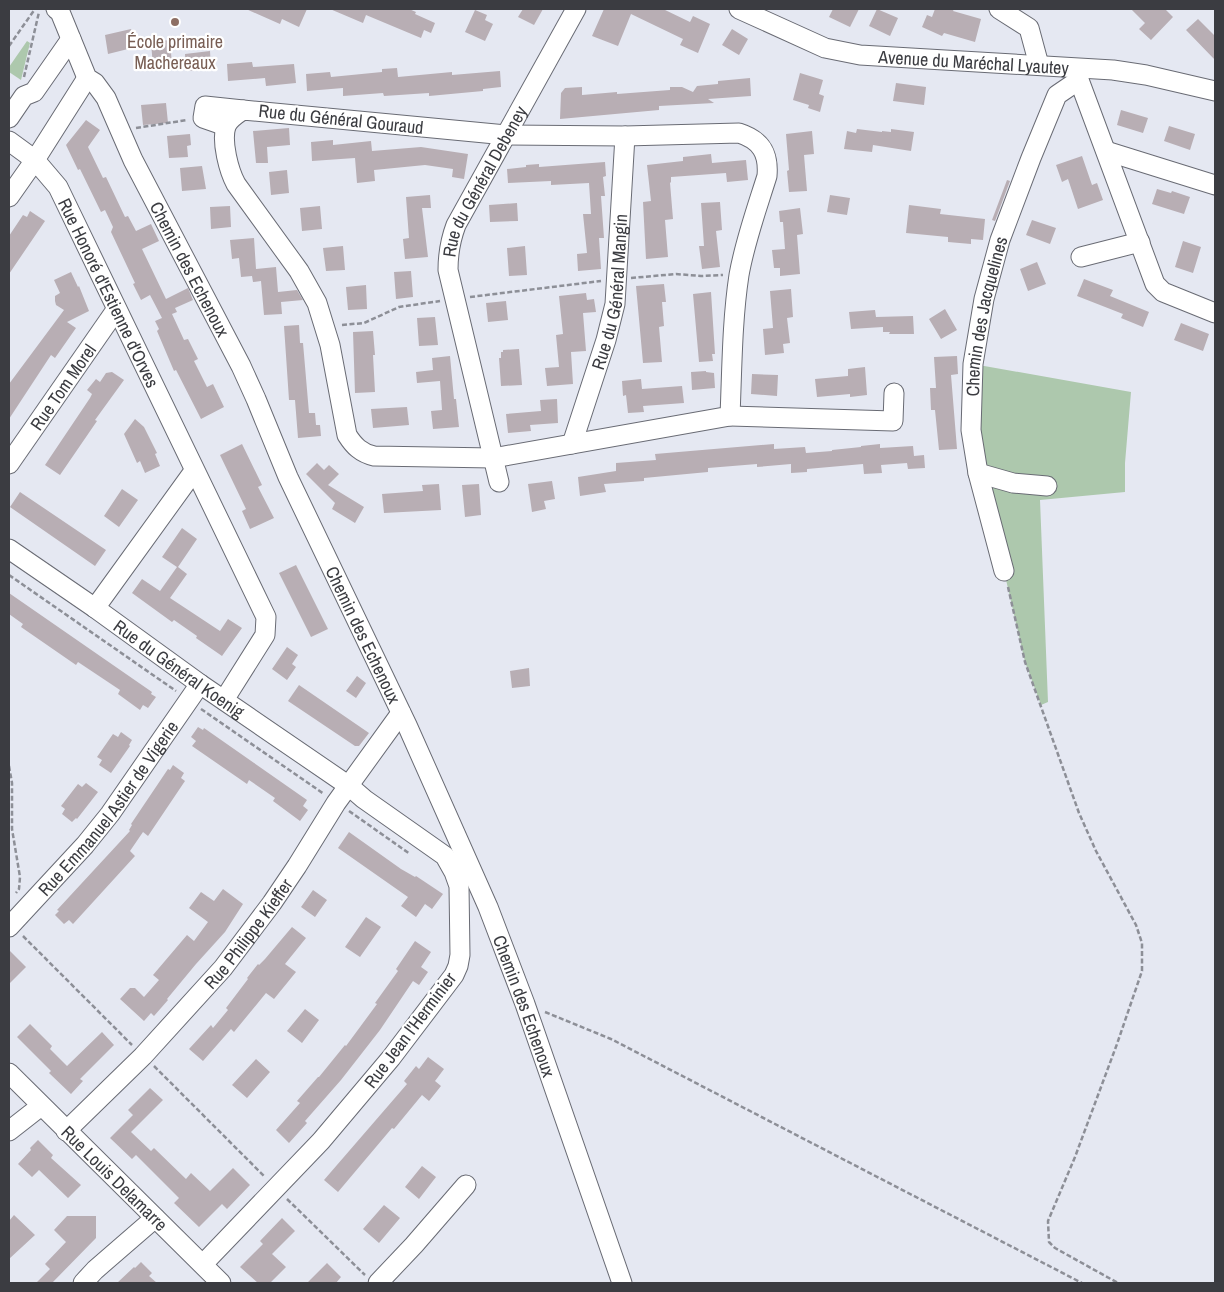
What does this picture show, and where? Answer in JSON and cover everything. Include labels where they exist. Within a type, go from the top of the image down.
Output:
[{"type":"street","name":"Chemin des Echenoux","points":[[56,9],[60,12],[87,78],[95,83],[106,98],[146,185],[241,366],[288,477],[401,713],[488,907],[525,1004],[622,1283]]},
{"type":"street","name":"Rue du Général Debeney","points":[[499,482],[448,270],[450,242],[456,225],[576,9]]},
{"type":"street","name":"Avenue du Maréchal Lyautey","points":[[739,9],[826,48],[860,55],[1039,65],[1079,74],[1146,75],[1215,91]]},
{"type":"street","points":[[999,9],[1029,28],[1039,65]]},
{"type":"street","points":[[9,118],[24,96],[34,92],[71,39]]},
{"type":"street","points":[[1079,74],[1155,284],[1162,292],[1215,313]]},
{"type":"street","name":"Chemin des Jacquelines","points":[[1004,570],[978,473],[971,430],[973,364],[984,299],[1000,240],[1057,95],[1079,74]]},
{"type":"street","points":[[9,197],[87,78]]},
{"type":"street","points":[[243,110],[204,106],[203,118],[226,126],[225,141],[230,173],[308,285],[324,327],[347,435],[353,445],[360,451],[374,456],[493,458],[730,416],[893,421],[894,393]]},
{"type":"street","name":"Rue du Général Gouraud","points":[[226,126],[233,117],[243,110],[506,135],[625,136],[739,133],[749,136],[758,142],[765,153],[768,164],[767,176],[743,258],[740,275],[735,320],[730,416]]},
{"type":"street","name":"Rue du Général Mangin","points":[[572,444],[612,321],[617,279],[625,136]]},
{"type":"street","name":"Rue Honoré d'Estienne d'Orves","points":[[9,141],[35,160],[58,186],[116,310],[266,617],[265,635],[224,700]]},
{"type":"street","points":[[1106,151],[1215,185]]},
{"type":"street","points":[[1081,257],[1140,242]]},
{"type":"street","name":"Rue Tom Morel","points":[[9,464],[116,310]]},
{"type":"street","points":[[95,608],[194,471]]},
{"type":"street","points":[[978,473],[1013,483],[1047,486]]},
{"type":"street","name":"Rue du Général Koenig","points":[[9,549],[200,684],[349,786]]},
{"type":"street","name":"Rue Emmanuel Astier de Vigerie","points":[[10,926],[79,852],[110,814],[200,684]]},
{"type":"street","name":"Rue Philippe Kieffer","points":[[66,1131],[144,1056],[244,941],[297,866],[336,803],[401,713]]},
{"type":"street","name":"Rue Jean l'Herminier","points":[[203,1264],[321,1141],[391,1058],[454,975],[458,966],[459,886],[454,872],[444,856],[364,799],[349,786]]},
{"type":"street","name":"Rue Louis Delamarre","points":[[9,1073],[221,1283]]},
{"type":"street","points":[[9,1131],[41,1106]]},
{"type":"street","points":[[372,1280],[414,1245],[466,1186]]},
{"type":"street","points":[[83,1283],[95,1270],[155,1218]]},
{"type":"path","points":[[9,46],[35,9]]},
{"type":"path","points":[[24,96],[22,84],[40,9]]},
{"type":"path","points":[[120,130],[203,118]]},
{"type":"path","points":[[324,327],[364,323],[398,307],[455,299],[617,279],[676,274],[701,276],[740,275]]},
{"type":"path","points":[[1004,570],[1026,662],[1079,813],[1096,851],[1136,925],[1142,943],[1142,971],[1075,1157],[1048,1221],[1049,1242],[1055,1248],[1118,1283]]},
{"type":"path","points":[[9,575],[415,857]]},
{"type":"path","points":[[9,766],[12,783],[12,829],[20,876],[19,889],[12,898]]},
{"type":"path","points":[[10,926],[372,1280]]},
{"type":"path","points":[[525,1004],[611,1039],[1082,1283]]},
{"type":"green space","points":[[27,41],[30,43],[21,80],[9,72],[9,67]]},
{"type":"green space","points":[[973,364],[1131,392],[1125,463],[1125,492],[1040,500],[1048,702],[1041,705],[1025,662],[1004,571],[987,510]]},
{"type":"building","points":[[246,9],[307,9],[299,27],[282,19],[280,24]]},
{"type":"building","points":[[330,9],[409,9],[416,12],[415,14],[435,23],[431,33],[424,30],[421,38],[366,15],[363,23]]},
{"type":"building","points":[[523,9],[543,9],[534,25],[518,17]]},
{"type":"building","points":[[604,9],[663,9],[690,22],[693,16],[710,24],[698,53],[680,45],[683,39],[631,14],[618,46],[592,36]]},
{"type":"building","points":[[833,9],[859,9],[850,27],[829,17]]},
{"type":"building","points":[[877,9],[898,18],[890,36],[869,26]]},
{"type":"building","points":[[935,9],[954,9],[953,11],[981,19],[975,42],[944,33],[942,36],[922,27],[927,15],[932,17]]},
{"type":"building","points":[[1131,9],[1165,9],[1173,17],[1151,40],[1139,29],[1145,23]]},
{"type":"building","points":[[475,10],[487,15],[485,20],[493,24],[485,41],[465,32]]},
{"type":"building","points":[[1198,19],[1215,36],[1215,60],[1186,30]]},
{"type":"building","points":[[131,29],[136,47],[108,54],[105,35]]},
{"type":"building","points":[[732,29],[748,39],[739,55],[722,45]]},
{"type":"building","points":[[170,40],[172,65],[153,67],[151,42]]},
{"type":"building","points":[[210,51],[211,69],[186,71],[185,54]]},
{"type":"building","points":[[252,62],[253,67],[294,64],[296,83],[266,86],[265,78],[228,81],[227,64]]},
{"type":"building","points":[[397,68],[398,77],[452,72],[452,75],[500,71],[501,87],[483,89],[483,91],[429,96],[429,93],[384,96],[383,93],[343,96],[343,88],[307,91],[306,74],[330,72],[331,77],[382,72],[382,69]]},
{"type":"building","points":[[800,73],[823,80],[819,94],[824,96],[820,112],[808,108],[809,105],[793,100]]},
{"type":"building","points":[[750,78],[751,96],[708,99],[714,103],[659,106],[659,110],[560,119],[561,93],[565,88],[582,87],[582,95],[670,90],[670,87],[682,87],[693,92],[697,86],[718,84],[718,81]]},
{"type":"building","points":[[896,83],[926,87],[924,105],[893,101]]},
{"type":"building","points":[[166,103],[168,123],[143,125],[141,105]]},
{"type":"building","points":[[1121,110],[1148,118],[1143,133],[1117,125]]},
{"type":"building","points":[[86,120],[100,130],[88,147],[103,178],[106,177],[125,217],[128,216],[136,231],[151,224],[159,241],[142,249],[166,299],[188,288],[193,300],[175,308],[177,312],[172,314],[184,340],[188,339],[198,359],[194,361],[207,387],[213,384],[224,407],[201,419],[176,370],[174,371],[157,331],[159,329],[155,321],[162,318],[150,295],[141,300],[111,232],[113,227],[105,210],[101,212],[66,145]]},
{"type":"building","points":[[1169,126],[1195,134],[1190,150],[1164,141]]},
{"type":"building","points":[[289,128],[290,145],[267,147],[268,163],[256,163],[253,131]]},
{"type":"building","points":[[857,129],[891,132],[891,129],[914,132],[911,151],[873,145],[872,152],[844,149],[847,131],[856,133]]},
{"type":"building","points":[[812,131],[814,154],[804,155],[807,191],[789,192],[786,134]]},
{"type":"building","points":[[190,134],[191,145],[187,146],[188,157],[169,158],[167,136]]},
{"type":"building","points":[[333,140],[333,145],[371,141],[372,151],[421,147],[468,154],[464,179],[452,177],[453,169],[425,165],[374,170],[375,181],[357,183],[355,158],[312,161],[311,142]]},
{"type":"building","points":[[711,154],[712,163],[746,160],[748,180],[727,182],[726,173],[671,177],[673,219],[665,220],[668,257],[646,259],[643,202],[651,201],[647,165],[683,161],[683,157]]},
{"type":"building","points":[[1082,156],[1092,185],[1097,183],[1103,200],[1078,209],[1068,179],[1062,182],[1056,165]]},
{"type":"building","points":[[605,162],[606,176],[603,177],[605,196],[601,196],[604,238],[599,238],[601,269],[578,271],[577,254],[587,253],[583,214],[591,214],[589,183],[551,185],[551,181],[508,183],[507,169],[539,164],[539,167]]},
{"type":"building","points":[[202,166],[206,189],[182,191],[180,168]]},
{"type":"building","points":[[287,170],[289,193],[271,195],[269,172]]},
{"type":"building","points":[[1007,180],[1010,181],[995,221],[992,220]]},
{"type":"building","points":[[1157,189],[1171,193],[1172,191],[1190,197],[1184,214],[1152,204]]},
{"type":"building","points":[[430,195],[431,208],[422,208],[428,257],[405,259],[403,239],[409,238],[406,197]]},
{"type":"building","points":[[830,195],[850,198],[847,215],[827,212]]},
{"type":"building","points":[[720,202],[722,230],[716,231],[720,267],[702,269],[699,246],[704,246],[701,203]]},
{"type":"building","points":[[517,203],[518,221],[490,222],[489,205]]},
{"type":"building","points":[[909,205],[941,209],[940,214],[985,219],[983,240],[971,239],[971,244],[948,242],[948,237],[906,233]]},
{"type":"building","points":[[230,206],[231,227],[211,229],[210,207]]},
{"type":"building","points":[[320,206],[322,229],[302,231],[300,208]]},
{"type":"building","points":[[800,208],[803,234],[797,235],[800,274],[780,276],[780,268],[774,268],[772,250],[785,249],[783,222],[780,222],[779,211]]},
{"type":"building","points":[[30,211],[45,221],[9,274],[9,236],[23,215],[27,217]]},
{"type":"building","points":[[1032,220],[1056,228],[1050,244],[1026,235]]},
{"type":"building","points":[[254,238],[256,269],[276,267],[278,292],[297,290],[303,300],[281,302],[282,314],[264,315],[261,281],[253,282],[252,276],[241,277],[239,258],[232,259],[230,240]]},
{"type":"building","points":[[1183,241],[1201,247],[1193,273],[1175,267]]},
{"type":"building","points":[[343,246],[345,270],[326,271],[323,248]]},
{"type":"building","points":[[525,246],[527,275],[509,276],[507,248]]},
{"type":"building","points":[[1037,262],[1046,284],[1028,291],[1020,269]]},
{"type":"building","points":[[411,271],[413,297],[396,299],[394,272]]},
{"type":"building","points":[[71,272],[89,311],[67,322],[76,328],[55,358],[51,355],[9,419],[9,384],[64,310],[56,305],[55,296],[60,293],[54,280]]},
{"type":"building","points":[[1084,279],[1113,290],[1110,296],[1149,312],[1143,327],[1121,318],[1123,314],[1077,296]]},
{"type":"building","points":[[664,284],[666,302],[662,302],[664,326],[659,327],[662,362],[643,363],[636,286]]},
{"type":"building","points":[[366,285],[367,309],[348,310],[346,287]]},
{"type":"building","points":[[791,289],[793,317],[787,318],[790,343],[783,344],[784,353],[765,355],[763,329],[773,328],[770,291]]},
{"type":"building","points":[[711,292],[715,354],[712,354],[713,361],[699,362],[693,294]]},
{"type":"building","points":[[586,293],[587,300],[594,299],[596,312],[583,313],[586,351],[571,352],[573,384],[547,386],[545,368],[559,367],[556,335],[563,334],[559,296]]},
{"type":"building","points":[[506,301],[508,320],[488,322],[486,303]]},
{"type":"building","points":[[945,309],[957,330],[941,339],[929,319]]},
{"type":"building","points":[[875,310],[876,317],[913,316],[914,334],[889,334],[890,332],[883,332],[883,327],[851,329],[849,312]]},
{"type":"building","points":[[435,317],[438,345],[419,346],[417,318]]},
{"type":"building","points":[[1181,323],[1209,334],[1203,351],[1174,340]]},
{"type":"building","points":[[299,325],[300,343],[303,343],[309,413],[315,413],[316,425],[320,425],[321,436],[298,438],[295,400],[289,400],[284,326]]},
{"type":"building","points":[[373,331],[375,392],[355,393],[353,332]]},
{"type":"building","points":[[519,349],[522,385],[501,386],[499,358],[501,358],[501,352],[503,350]]},
{"type":"building","points":[[450,356],[459,427],[433,429],[431,411],[442,410],[440,381],[417,383],[416,372],[433,370],[432,358]]},
{"type":"building","points":[[957,356],[958,374],[951,375],[957,449],[939,450],[935,410],[931,410],[930,388],[936,388],[934,357]]},
{"type":"building","points":[[865,367],[867,395],[850,397],[850,394],[817,397],[815,379],[848,376],[848,369]]},
{"type":"building","points":[[706,371],[714,373],[715,388],[692,390],[691,372]]},
{"type":"building","points":[[112,372],[124,380],[95,420],[97,421],[60,475],[45,465],[90,398],[92,394],[87,390],[96,379],[100,382],[106,373]]},
{"type":"building","points":[[752,374],[778,375],[777,396],[751,394]]},
{"type":"building","points":[[641,379],[642,389],[682,386],[684,403],[643,406],[644,412],[628,413],[626,395],[623,396],[622,381]]},
{"type":"building","points":[[557,399],[558,423],[530,425],[531,431],[508,433],[506,414],[541,411],[540,400]]},
{"type":"building","points":[[407,407],[409,425],[373,428],[371,409]]},
{"type":"building","points":[[135,419],[144,427],[157,453],[155,454],[160,466],[145,473],[140,461],[137,463],[124,434]]},
{"type":"building","points":[[242,444],[262,485],[258,487],[274,518],[250,529],[242,511],[246,509],[220,455]]},
{"type":"building","points":[[774,444],[774,449],[805,447],[806,453],[880,444],[880,448],[913,446],[914,456],[924,455],[925,468],[908,469],[907,463],[881,465],[882,473],[864,474],[863,464],[807,469],[807,472],[791,473],[791,464],[757,467],[757,464],[708,468],[708,472],[644,478],[644,481],[604,484],[606,492],[580,496],[578,477],[616,471],[616,463],[656,460],[655,454]]},
{"type":"building","points":[[317,463],[324,470],[329,465],[339,474],[328,485],[364,507],[355,523],[332,509],[335,503],[306,474]]},
{"type":"building","points":[[552,481],[555,499],[544,501],[546,509],[532,512],[528,484]]},
{"type":"building","points":[[439,484],[441,510],[384,513],[382,494],[423,491],[422,485]]},
{"type":"building","points":[[479,484],[481,515],[465,517],[462,485]]},
{"type":"building","points":[[122,489],[138,500],[119,527],[104,516]]},
{"type":"building","points":[[20,492],[106,550],[95,566],[10,507]]},
{"type":"building","points":[[182,528],[197,539],[178,567],[187,574],[170,598],[220,631],[228,619],[242,628],[222,656],[196,638],[197,636],[174,620],[172,622],[132,593],[142,579],[160,591],[177,567],[162,557]]},
{"type":"building","points":[[296,565],[328,629],[311,637],[279,573]]},
{"type":"building","points":[[9,593],[152,692],[151,694],[156,697],[148,708],[143,705],[140,710],[118,694],[120,690],[78,662],[76,665],[21,627],[23,624],[9,614]]},
{"type":"building","points":[[287,647],[298,655],[292,664],[296,667],[287,680],[272,669]]},
{"type":"building","points":[[529,668],[530,686],[512,688],[510,671]]},
{"type":"building","points":[[357,676],[366,683],[356,698],[346,691]]},
{"type":"building","points":[[299,685],[369,733],[359,746],[355,746],[288,701]]},
{"type":"building","points":[[198,727],[203,730],[204,728],[307,800],[303,806],[308,810],[300,821],[273,801],[275,798],[249,780],[247,784],[192,746],[196,741],[191,737]]},
{"type":"building","points":[[121,732],[132,740],[130,746],[111,773],[99,765],[102,760],[97,757],[113,734],[118,737]]},
{"type":"building","points":[[173,765],[184,773],[181,778],[185,781],[148,836],[143,832],[130,851],[135,856],[73,924],[69,920],[64,924],[55,915],[59,911],[57,910],[130,831],[131,824],[168,769],[170,770]]},
{"type":"building","points":[[86,783],[98,792],[77,819],[72,822],[62,814],[65,809],[61,806],[78,784],[82,787]]},
{"type":"building","points":[[349,832],[401,869],[416,876],[443,894],[432,909],[425,904],[416,917],[401,906],[408,897],[338,848]]},
{"type":"building","points":[[223,889],[243,904],[225,932],[196,964],[168,1000],[154,1016],[151,1013],[144,1021],[120,999],[130,988],[135,988],[144,997],[159,980],[153,975],[187,935],[194,941],[208,922],[189,908],[201,892],[214,901]]},
{"type":"building","points":[[313,890],[327,900],[315,917],[301,907]]},
{"type":"building","points":[[366,917],[381,927],[360,957],[345,947]]},
{"type":"building","points":[[292,927],[306,938],[285,964],[296,972],[274,999],[266,993],[234,1032],[231,1029],[203,1061],[189,1049],[211,1025],[213,1028],[228,1010],[226,1008],[247,978]]},
{"type":"building","points":[[415,941],[431,952],[421,967],[428,972],[419,985],[413,981],[380,1030],[289,1143],[276,1130],[300,1103],[297,1101],[346,1046],[377,1004],[375,1003],[398,971],[396,969]]},
{"type":"building","points":[[9,950],[26,967],[9,984]]},
{"type":"building","points":[[305,1009],[319,1020],[302,1043],[287,1031]]},
{"type":"building","points":[[30,1024],[52,1046],[50,1049],[67,1066],[102,1032],[114,1045],[80,1079],[83,1081],[71,1094],[49,1073],[51,1071],[17,1037]]},
{"type":"building","points":[[428,1057],[444,1069],[435,1081],[441,1086],[429,1101],[422,1095],[338,1192],[324,1180],[407,1084],[404,1081],[416,1066],[419,1069]]},
{"type":"building","points":[[256,1059],[270,1072],[247,1098],[232,1085]]},
{"type":"building","points":[[150,1088],[163,1100],[131,1132],[151,1151],[154,1148],[186,1179],[191,1173],[210,1191],[233,1168],[250,1185],[227,1209],[222,1204],[199,1227],[174,1203],[179,1198],[136,1155],[132,1159],[110,1138],[133,1115],[128,1110]]},
{"type":"building","points":[[38,1140],[53,1155],[51,1158],[81,1185],[68,1198],[39,1170],[32,1177],[18,1164]]},
{"type":"building","points":[[422,1166],[436,1177],[419,1199],[405,1187]]},
{"type":"building","points":[[384,1205],[400,1218],[379,1243],[363,1229]]},
{"type":"building","points":[[14,1215],[35,1235],[9,1259],[9,1221]]},
{"type":"building","points":[[67,1216],[96,1216],[96,1238],[52,1283],[36,1283],[50,1269],[45,1264],[66,1242],[54,1230]]},
{"type":"building","points":[[282,1218],[295,1231],[272,1254],[286,1267],[270,1283],[258,1283],[240,1267],[263,1244],[260,1241]]},
{"type":"building","points":[[141,1262],[152,1273],[149,1276],[157,1283],[117,1283],[134,1267]]},
{"type":"building","points":[[327,1263],[341,1277],[336,1283],[307,1283]]},
{"type":"place","name":"École primaire Machereaux","points":[[175,22]]}]
